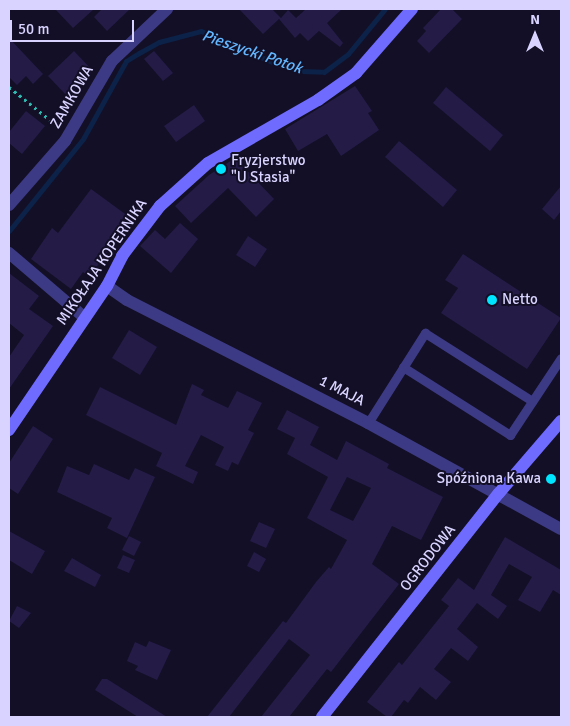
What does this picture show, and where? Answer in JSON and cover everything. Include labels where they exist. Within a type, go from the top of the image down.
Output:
[{"type":"street","name":"ZAMKOWA","points":[[9,205],[70,133],[112,61],[167,9]]},
{"type":"street","name":"MIKOŁAJA KOPERNIKA","points":[[9,430],[107,286],[143,227],[182,183],[208,163],[318,100],[356,73],[412,9]]},
{"type":"street","points":[[9,252],[85,318]]},
{"type":"street","name":"1 MAJA","points":[[107,286],[127,300],[368,423],[499,493],[561,529]]},
{"type":"street","name":"OGRODOWA","points":[[322,717],[499,493],[561,421]]},
{"type":"lane","points":[[368,423],[425,333],[532,401]]},
{"type":"lane","points":[[403,367],[510,435],[561,358]]},
{"type":"path","points":[[9,87],[70,133]]},
{"type":"building","points":[[55,9],[94,9],[73,28]]},
{"type":"building","points":[[102,9],[130,9],[107,31],[94,17]]},
{"type":"building","points":[[239,9],[272,9],[281,18],[288,10],[296,18],[306,9],[342,9],[327,23],[343,43],[340,47],[319,31],[308,41],[300,33],[295,38],[279,19],[263,34]]},
{"type":"building","points":[[441,9],[452,9],[462,19],[429,53],[417,41],[426,31],[423,28]]},
{"type":"building","points":[[9,38],[43,74],[33,84],[26,76],[17,85],[9,77]]},
{"type":"building","points":[[74,51],[93,71],[67,96],[48,76]]},
{"type":"building","points":[[154,51],[173,73],[163,81],[144,59]]},
{"type":"building","points":[[355,86],[372,111],[368,113],[379,130],[341,156],[327,134],[298,151],[285,129]]},
{"type":"building","points":[[446,87],[503,135],[490,151],[433,103]]},
{"type":"building","points":[[194,105],[205,121],[176,142],[164,126]]},
{"type":"building","points":[[26,111],[45,126],[22,154],[9,143],[9,132]]},
{"type":"building","points":[[399,141],[457,190],[443,207],[385,157]]},
{"type":"building","points":[[235,158],[274,199],[256,217],[228,188],[191,223],[175,206],[209,175]]},
{"type":"building","points":[[561,186],[561,211],[554,220],[542,209]]},
{"type":"building","points":[[91,189],[132,219],[89,277],[83,272],[71,289],[31,259],[52,228],[58,233]]},
{"type":"building","points":[[180,223],[198,239],[171,273],[140,246],[155,230],[165,239]]},
{"type":"building","points":[[248,236],[267,249],[255,267],[236,255]]},
{"type":"building","name":"Netto","points":[[463,254],[561,318],[527,369],[441,313],[458,288],[445,280]]},
{"type":"building","points":[[9,273],[39,296],[29,309],[53,326],[9,389],[9,357],[24,335],[9,323]]},
{"type":"building","points":[[129,330],[157,347],[140,375],[112,358]]},
{"type":"building","points":[[192,384],[204,390],[201,395],[228,408],[237,391],[262,403],[248,430],[254,433],[238,465],[232,462],[228,471],[215,465],[224,447],[201,435],[185,466],[198,472],[193,484],[156,466],[162,453],[86,415],[100,387],[176,425]]},
{"type":"building","points":[[287,410],[319,427],[310,445],[337,460],[346,441],[389,464],[387,468],[443,497],[421,540],[392,526],[372,564],[399,584],[331,672],[327,669],[289,717],[261,717],[310,655],[289,639],[229,717],[207,717],[283,621],[286,623],[316,582],[329,567],[331,569],[347,540],[307,518],[328,477],[287,454],[295,438],[277,429]],"holes":[[[347,477],[371,488],[353,521],[330,510]]]},
{"type":"building","points":[[33,426],[53,439],[18,494],[9,488],[9,463]]},
{"type":"building","points":[[94,464],[129,480],[135,468],[155,477],[127,538],[107,528],[112,518],[57,492],[67,466],[89,475]]},
{"type":"building","points":[[259,522],[275,529],[266,548],[250,541]]},
{"type":"building","points":[[9,531],[45,551],[32,574],[9,560]]},
{"type":"building","points":[[129,536],[141,542],[134,556],[122,550]]},
{"type":"building","points":[[505,537],[561,570],[561,595],[553,590],[540,612],[518,600],[532,577],[509,564],[491,595],[507,606],[498,619],[477,603],[457,629],[478,647],[468,661],[451,648],[434,669],[451,682],[436,700],[420,687],[408,703],[404,700],[391,717],[387,717],[367,702],[399,662],[402,665],[449,606],[441,600],[458,578],[474,590]]},
{"type":"building","points":[[254,552],[266,559],[259,572],[247,566]]},
{"type":"building","points":[[123,555],[135,560],[129,573],[117,568]]},
{"type":"building","points":[[72,558],[101,575],[95,587],[64,571]]},
{"type":"building","points":[[17,606],[31,613],[19,628],[9,621]]},
{"type":"building","points":[[149,641],[171,650],[157,680],[135,670],[138,666],[127,661],[135,642],[146,647]]},
{"type":"building","points":[[102,679],[107,679],[167,717],[138,717],[95,690]]},
{"type":"waterway","name":"Pieszycki Potok","points":[[9,231],[83,139],[126,61],[139,53],[159,42],[201,31],[277,64],[300,71],[324,72],[348,54],[385,9]]},
{"type":"place","name":"Fryzjerstwo \"U Stasia\"","points":[[221,169]]},
{"type":"place","name":"Netto","points":[[492,300]]},
{"type":"place","name":"Spóźniona Kawa","points":[[551,479]]}]
